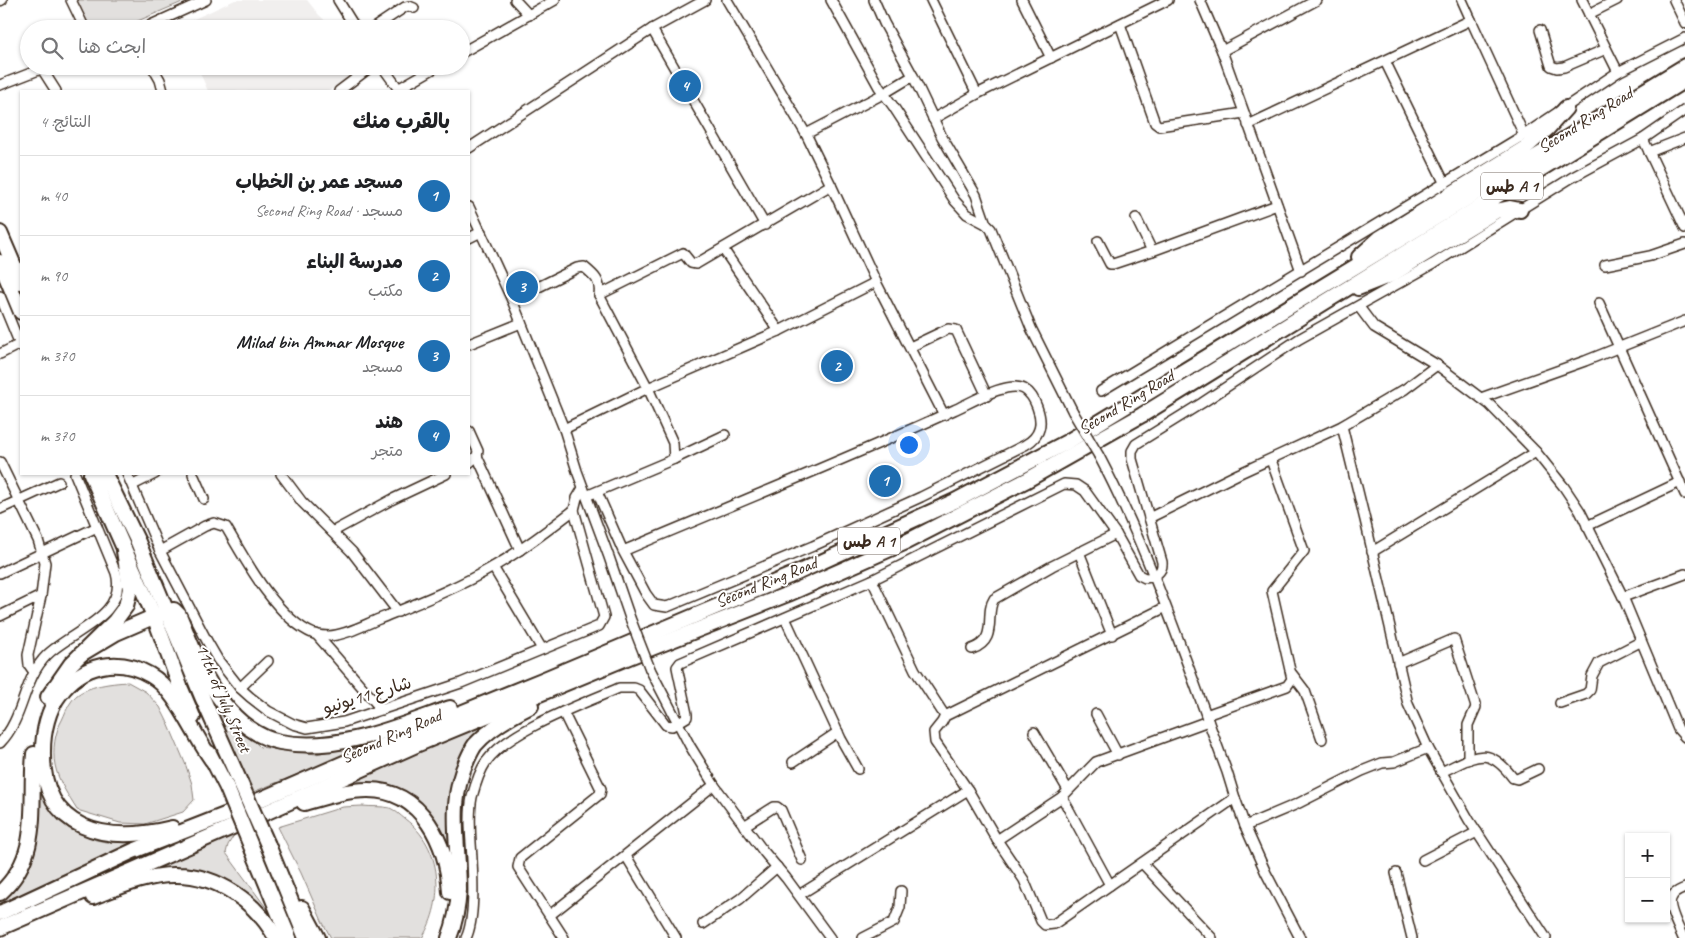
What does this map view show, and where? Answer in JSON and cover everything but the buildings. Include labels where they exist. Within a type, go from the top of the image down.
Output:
[{"type":"highway","name":"Second Ring Road","points":[[0,913],[133,850],[224,814],[881,536],[1014,471],[1074,438],[1685,66]]},
{"type":"highway","name":"Second Ring Road","points":[[0,928],[416,745],[788,594],[906,542],[988,501],[1142,415],[1685,80]]},
{"type":"highway","points":[[1349,269],[1363,252],[1380,238],[1526,148],[1566,108]]},
{"type":"highway","points":[[1340,293],[1371,284],[1391,275],[1496,211],[1510,208],[1520,210]]},
{"type":"highway","points":[[0,233],[20,280]]},
{"type":"highway","points":[[0,262],[20,310]]},
{"type":"highway","name":"11th of July Street","points":[[91,475],[124,551],[160,613],[240,782],[306,938]]},
{"type":"highway","name":"11th of July Street","points":[[105,475],[138,542],[181,688],[212,760],[227,788],[290,938]]},
{"type":"highway","points":[[0,893],[23,864],[30,839],[34,808],[33,762],[36,734],[41,714],[53,688],[81,654],[114,621],[126,606],[130,589],[124,551]]},
{"type":"highway","points":[[81,654],[106,638],[160,613],[174,610],[179,615],[200,666],[224,704],[238,719],[256,733],[278,742],[314,745],[355,739],[569,668]]},
{"type":"highway","points":[[449,938],[456,916],[459,890],[455,814],[457,790],[465,765],[474,746],[489,732],[512,716],[629,657]]},
{"type":"highway","points":[[212,760],[202,747],[172,696],[160,682],[132,667],[114,664],[90,669],[72,680],[59,694],[49,714],[43,740],[42,767],[48,789],[56,806],[72,821],[105,834],[129,835],[187,824],[281,785],[318,774]]},
{"type":"highway","points":[[267,812],[350,791],[369,790],[389,793],[411,803],[426,818],[436,835],[448,871],[450,891],[448,909],[440,938]]},
{"type":"highway","points":[[277,866],[318,938]]},
{"type":"highway","points":[[0,928],[53,912],[139,881],[178,874],[225,887],[242,897],[259,913],[276,938]]},
{"type":"street","points":[[71,0],[80,20]]},
{"type":"street","points":[[162,20],[206,0]]},
{"type":"street","points":[[338,0],[350,20]]},
{"type":"street","points":[[515,0],[529,15]]},
{"type":"street","points":[[470,48],[555,0]]},
{"type":"street","points":[[470,147],[652,29],[706,0]]},
{"type":"street","points":[[727,0],[806,134],[876,282],[944,415]]},
{"type":"street","points":[[830,0],[875,82],[960,208],[986,224]]},
{"type":"street","points":[[874,0],[933,119],[976,195],[986,224],[992,232],[1044,356],[1099,456],[1128,514],[1154,575],[1245,826],[1266,873],[1300,938]]},
{"type":"street","points":[[931,0],[977,94]]},
{"type":"street","points":[[1022,0],[1051,58]]},
{"type":"street","points":[[933,119],[977,94],[1168,0]]},
{"type":"street","points":[[1200,0],[1222,51],[1301,271]]},
{"type":"street","points":[[1462,0],[1524,135]]},
{"type":"street","points":[[1582,0],[1618,72]]},
{"type":"street","points":[[1589,14],[1617,0]]},
{"type":"street","points":[[1674,0],[1684,17]]},
{"type":"street","points":[[1222,51],[1313,1]]},
{"type":"street","points":[[386,20],[405,7],[414,8]]},
{"type":"street","points":[[1248,125],[1471,20]]},
{"type":"street","points":[[1120,24],[1155,122],[1159,126],[1244,113]]},
{"type":"street","points":[[652,29],[765,224]]},
{"type":"street","points":[[1540,30],[1551,66],[1557,68],[1564,67],[1606,49]]},
{"type":"street","points":[[1101,391],[1524,135],[1618,72],[1685,38]]},
{"type":"street","points":[[1385,62],[1444,184]]},
{"type":"street","points":[[0,85],[26,75]]},
{"type":"street","points":[[48,75],[56,90]]},
{"type":"street","points":[[157,75],[163,90]]},
{"type":"street","points":[[340,90],[360,75]]},
{"type":"street","points":[[388,75],[399,90],[423,75]]},
{"type":"street","points":[[806,134],[883,94],[913,76]]},
{"type":"street","points":[[470,936],[473,885],[470,819],[472,798],[481,772],[492,754],[503,745],[533,726],[619,688],[634,688],[638,690],[666,725],[672,726],[687,717],[677,667],[680,664],[872,580],[1064,484],[1076,485],[1083,489],[1116,534],[1140,575],[1145,578],[1154,575],[1161,570],[1162,562],[1131,456],[1136,444],[1202,403],[1286,346],[1359,307],[1433,264],[1583,170],[1643,139],[1685,110]]},
{"type":"street","points":[[1649,152],[1685,138]]},
{"type":"street","points":[[1643,139],[1685,228]]},
{"type":"street","points":[[599,295],[683,253],[692,263],[696,264],[831,184]]},
{"type":"street","points":[[1098,241],[1110,264],[1113,264],[1277,205]]},
{"type":"street","points":[[470,209],[512,300],[564,429],[630,618],[650,669],[690,746],[714,785],[830,938]]},
{"type":"street","points":[[1136,218],[1152,251]]},
{"type":"street","points":[[470,238],[481,232]]},
{"type":"street","points":[[1604,265],[1650,256],[1685,244]]},
{"type":"street","points":[[722,249],[779,331]]},
{"type":"street","points":[[512,300],[573,270],[584,267],[597,278],[600,287],[599,295],[648,388],[672,443],[674,459]]},
{"type":"street","points":[[564,429],[648,388],[779,331],[876,282]]},
{"type":"street","points":[[0,296],[20,345],[0,354]]},
{"type":"street","points":[[1599,303],[1685,494]]},
{"type":"street","points":[[1359,307],[1374,327],[1437,365],[1482,398],[1513,427],[1564,487],[1587,526],[1623,597],[1633,618],[1640,642],[1664,693],[1678,729],[1685,736]]},
{"type":"street","points":[[1482,398],[1685,321]]},
{"type":"street","points":[[470,344],[521,323]]},
{"type":"street","points":[[910,347],[948,329],[956,330],[987,396]]},
{"type":"street","points":[[1149,518],[1342,426],[1405,389],[1437,365]]},
{"type":"street","points":[[597,492],[623,551],[651,602],[667,608],[813,546],[921,497],[1025,445],[1035,438],[1040,430],[1041,418],[1030,393],[1014,386],[1004,388],[623,551]]},
{"type":"street","points":[[1342,426],[1408,704],[1441,772],[1477,832],[1546,938]]},
{"type":"street","points":[[470,432],[478,451],[477,456],[520,550]]},
{"type":"street","points":[[160,551],[205,526],[214,523],[226,527],[252,572],[282,609],[300,627],[316,634],[336,635],[445,592],[493,567],[520,550],[574,510],[577,498],[585,492],[597,492],[725,435]]},
{"type":"street","points":[[1372,552],[1536,452]]},
{"type":"street","points":[[470,462],[477,456]]},
{"type":"street","points":[[998,840],[1065,794],[1096,762],[1118,755],[1287,686],[1292,679],[1292,674],[1272,591],[1304,551],[1271,460]]},
{"type":"street","points":[[0,462],[43,554],[45,574],[28,655],[29,665],[34,672]]},
{"type":"street","points":[[0,743],[18,717],[34,672],[45,657],[58,645],[102,616],[114,602],[118,591],[117,579],[75,475]]},
{"type":"street","name":"شارع 11يونيو","points":[[128,475],[160,551],[218,660],[240,688],[268,711],[293,724],[307,728],[344,722],[382,710],[461,682],[599,626],[604,618],[574,510]]},
{"type":"street","points":[[133,485],[153,475]]},
{"type":"street","points":[[193,475],[204,499]]},
{"type":"street","points":[[282,475],[302,502],[352,552],[398,612]]},
{"type":"street","points":[[332,532],[393,499],[444,475]]},
{"type":"street","points":[[0,510],[59,482]]},
{"type":"street","points":[[1587,526],[1680,482]]},
{"type":"street","points":[[0,573],[97,527]]},
{"type":"street","points":[[972,648],[982,643],[987,637],[991,604],[994,599],[1079,552],[1116,534]]},
{"type":"street","points":[[1079,552],[1112,635]]},
{"type":"street","points":[[493,567],[542,649]]},
{"type":"street","points":[[1623,597],[1685,574]]},
{"type":"street","points":[[872,580],[915,670],[945,716]]},
{"type":"street","points":[[0,616],[41,596]]},
{"type":"street","points":[[1166,607],[945,716],[934,732],[933,737],[1024,880],[1041,921],[1045,925],[1054,924],[1235,798]]},
{"type":"street","points":[[784,618],[838,732],[858,769]]},
{"type":"street","points":[[316,634],[382,710]]},
{"type":"street","points":[[1398,663],[1454,639],[1476,707],[1468,725],[1468,760]]},
{"type":"street","points":[[1560,703],[1586,694],[1590,690],[1592,676],[1599,663],[1640,642]]},
{"type":"street","points":[[240,688],[268,661]]},
{"type":"street","points":[[1292,674],[1305,690],[1322,739]]},
{"type":"street","points":[[563,712],[601,791],[598,797],[520,858],[518,867],[564,938]]},
{"type":"street","points":[[1096,714],[1118,755]]},
{"type":"street","points":[[793,762],[838,732]]},
{"type":"street","points":[[1034,732],[1110,885]]},
{"type":"street","points":[[1245,826],[1297,804],[1362,771],[1382,763],[1394,762],[1428,748]]},
{"type":"street","points":[[1441,772],[1468,760],[1488,755],[1504,766],[1515,779],[1538,769]]},
{"type":"street","points":[[550,915],[714,785]]},
{"type":"street","points":[[799,895],[968,790]]},
{"type":"street","points":[[744,826],[774,807],[778,807],[802,860]]},
{"type":"street","points":[[1423,860],[1477,832]]},
{"type":"street","points":[[626,856],[676,938]]},
{"type":"street","points":[[1142,863],[1212,938]]},
{"type":"street","points":[[703,924],[740,899],[777,867]]},
{"type":"street","points":[[1396,873],[1412,938]]},
{"type":"street","points":[[1683,938],[1669,904],[1674,894],[1685,888]]},
{"type":"street","points":[[863,938],[894,922],[900,907],[901,891]]},
{"type":"shaded area","points":[[74,0],[187,0],[140,20],[85,20]]},
{"type":"shaded area","points":[[235,0],[307,0],[324,20],[192,20]]},
{"type":"shaded area","points":[[201,75],[351,75],[330,90],[208,90]]},
{"type":"shaded area","points":[[128,682],[146,692],[160,707],[185,763],[192,784],[194,800],[183,812],[145,824],[120,823],[77,810],[61,783],[54,759],[54,747],[58,730],[68,706],[75,697],[81,692],[96,686]]},
{"type":"shaded area","points":[[208,695],[260,747],[316,754],[353,746],[346,755],[253,792]]},
{"type":"shaded area","points":[[503,716],[478,736],[451,795],[449,820],[455,879],[439,827],[420,802],[396,788],[371,784],[339,786]]},
{"type":"shaded area","points":[[39,776],[64,822],[82,834],[107,842],[142,842],[0,907],[0,899],[30,866],[40,807]]},
{"type":"shaded area","points":[[362,806],[392,809],[418,831],[427,844],[433,859],[437,891],[434,908],[422,938],[331,938],[278,827],[343,807]]},
{"type":"shaded area","points":[[234,835],[226,853],[273,917],[270,920],[223,881],[120,883]]},
{"type":"place","name":"هند","points":[[685,86]]},
{"type":"place","name":"Milad bin Ammar Mosque","points":[[522,287]]},
{"type":"place","name":"مدرسة البناء","points":[[837,366]]},
{"type":"place","name":"مسجد عمر بن الخطاب","points":[[885,481]]}]
